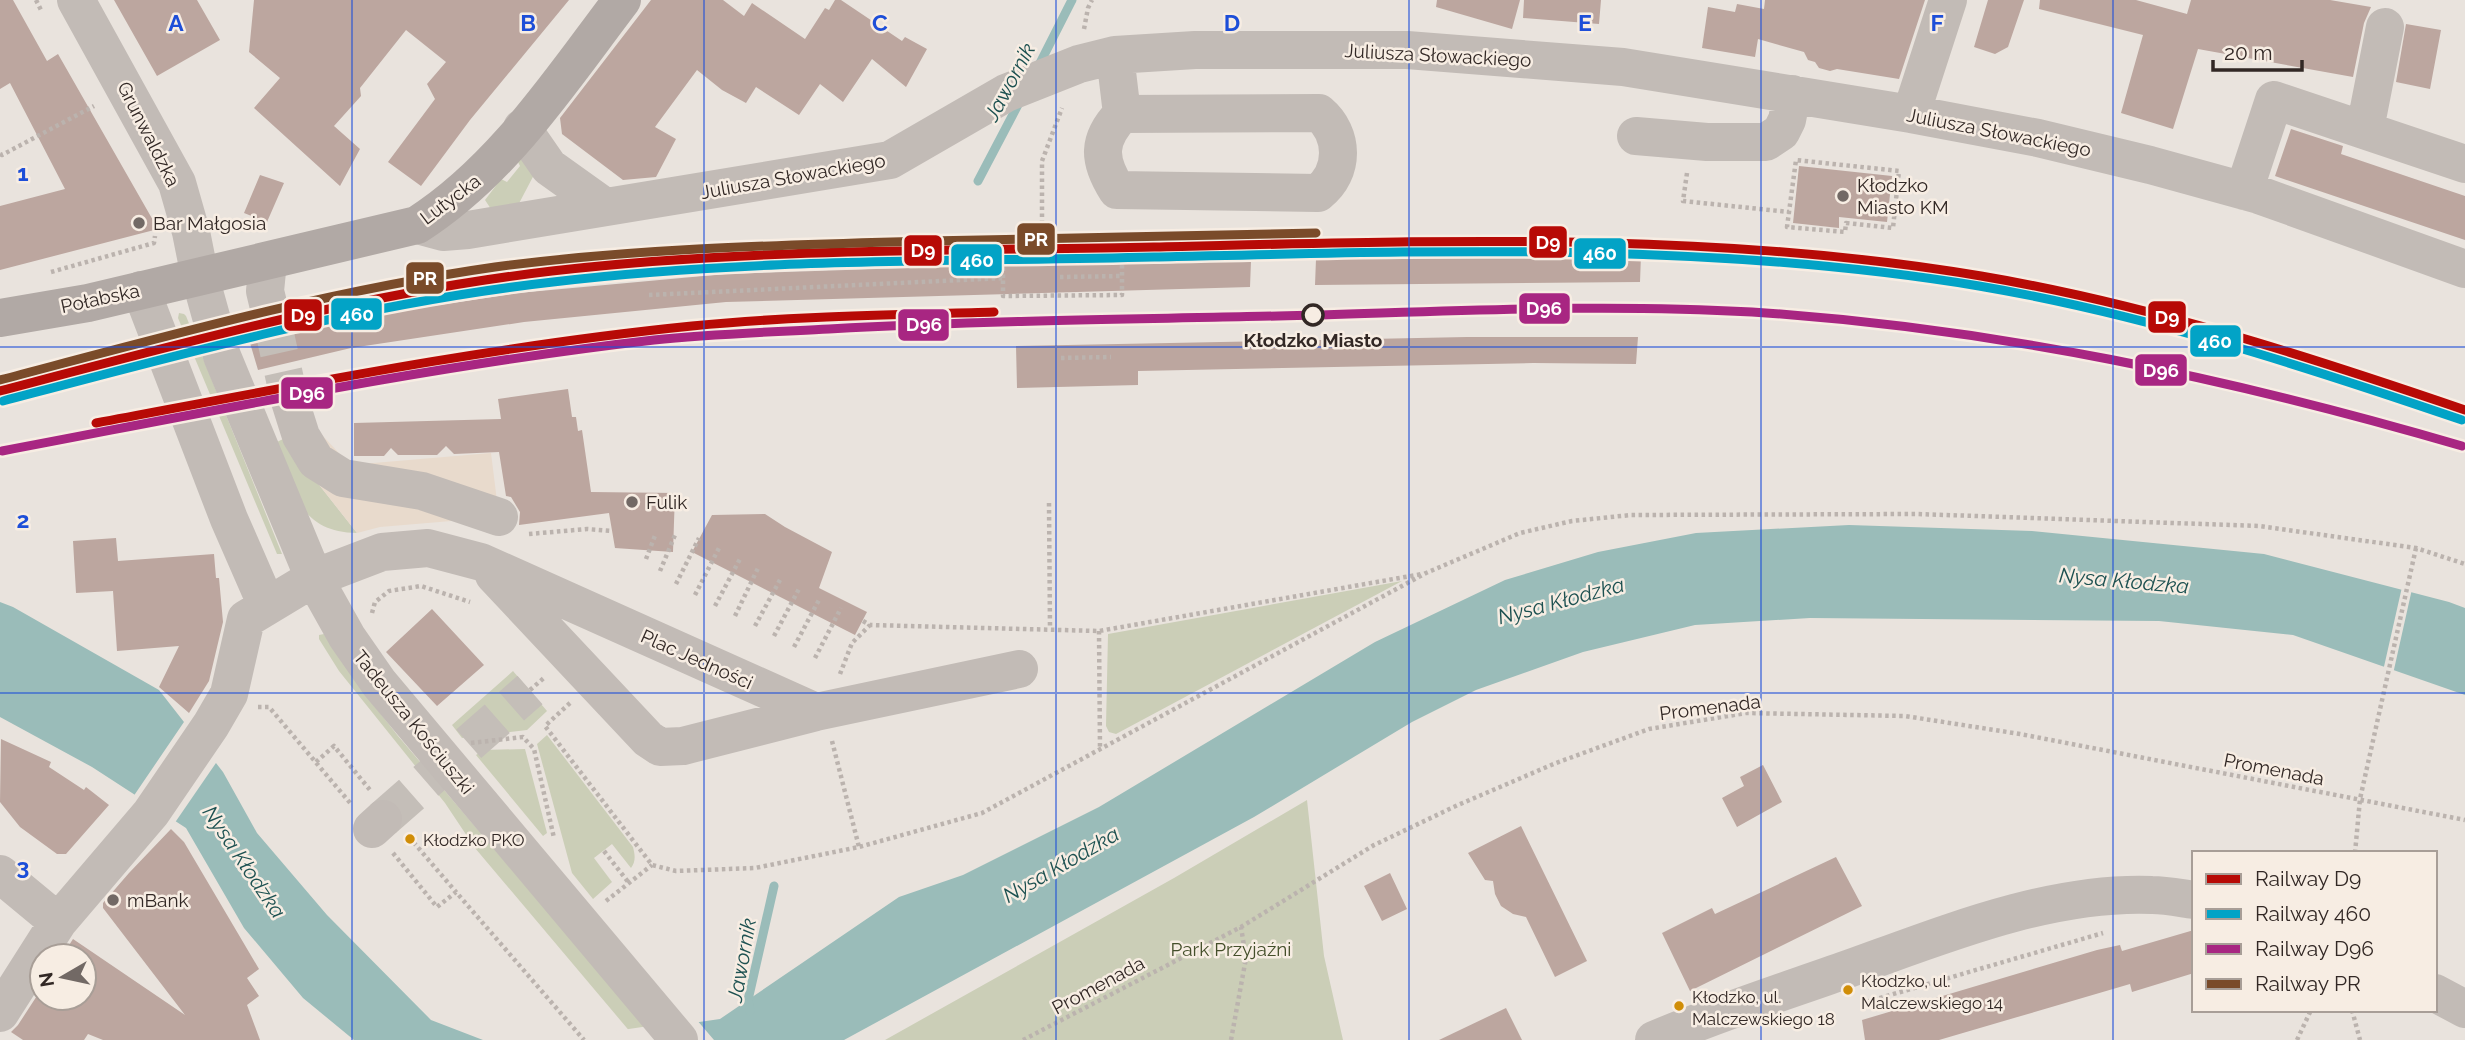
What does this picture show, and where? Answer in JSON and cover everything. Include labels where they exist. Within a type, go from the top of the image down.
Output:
[{"type":"main road","name":"Lutycka","points":[[200,277],[417,225],[441,210],[478,178],[522,128],[622,0]]},
{"type":"main road","name":"Połabska","points":[[0,318],[88,303],[200,277]]},
{"type":"street","name":"Grunwaldzka","points":[[76,0],[177,183],[200,277]]},
{"type":"street","points":[[1911,114],[1948,0]]},
{"type":"street","points":[[2365,129],[2385,27]]},
{"type":"street","name":"Juliusza Słowackiego","points":[[417,225],[443,232],[468,230],[890,160],[1006,93],[1083,64],[1195,50],[1407,50],[1623,67],[1911,114],[2038,138],[2244,191],[2465,269]]},
{"type":"street","points":[[1083,64],[1122,114]]},
{"type":"street","points":[[1636,136],[1746,144],[1766,142],[1781,132],[1787,120],[1792,94]]},
{"type":"street","points":[[2244,191],[2274,100],[2465,164]]},
{"type":"street","points":[[1319,113],[1330,123],[1336,136],[1337,168],[1330,184],[1318,193],[1117,190],[1105,172],[1103,148],[1107,130],[1122,114],[1319,113]]},
{"type":"street","points":[[522,128],[549,167],[605,207]]},
{"type":"street","points":[[268,261],[265,291],[271,316]]},
{"type":"street","name":"Tadeusza Kościuszki","points":[[200,277],[222,356],[314,578],[347,637],[379,683],[679,1040]]},
{"type":"street","points":[[141,290],[229,519],[267,606]]},
{"type":"street","points":[[289,398],[301,436],[316,461],[343,478],[422,491],[499,517]]},
{"type":"street","name":"Plac Jedności","points":[[314,578],[382,552],[428,548],[481,562],[816,712]]},
{"type":"street","points":[[481,562],[649,739],[660,747],[683,746],[816,712],[1019,668]]},
{"type":"street","points":[[0,1013],[58,922],[151,813],[211,725],[229,694],[247,619],[314,578]]},
{"type":"street","points":[[0,874],[58,922]]},
{"type":"street","points":[[1654,1040],[1697,1022],[1943,935],[2054,903],[2097,897],[2151,895],[2192,900]]},
{"type":"street","points":[[2437,994],[2465,1009]]},
{"type":"path","points":[[1042,238],[1042,161],[1083,64]]},
{"type":"path","points":[[0,154],[94,106]]},
{"type":"path","points":[[1691,141],[1683,201],[1789,212]]},
{"type":"path","points":[[1796,160],[1899,171],[1893,228],[1846,223],[1845,232],[1787,227],[1789,212],[1796,160]]},
{"type":"path","points":[[40,275],[154,243]]},
{"type":"path","points":[[1122,260],[1122,295],[1003,296],[1003,278],[1003,262],[1122,260]]},
{"type":"path","points":[[1060,277],[1122,276]]},
{"type":"path","points":[[649,295],[1003,278]]},
{"type":"path","points":[[1061,358],[1111,357]]},
{"type":"path","points":[[1049,503],[1050,629]]},
{"type":"path","points":[[577,696],[545,726],[652,865],[676,871],[755,868],[859,847],[982,813],[1426,573],[1520,533],[1572,521],[1631,515],[1917,514],[2259,526],[2416,548],[2465,564]]},
{"type":"path","points":[[499,517],[518,535],[587,529],[612,531]]},
{"type":"path","points":[[646,559],[656,533]]},
{"type":"path","points":[[660,571],[675,535]]},
{"type":"path","points":[[676,584],[699,538]]},
{"type":"path","points":[[695,595],[720,546]]},
{"type":"path","points":[[2356,851],[2360,799],[2416,548]]},
{"type":"path","points":[[715,606],[741,557]]},
{"type":"path","points":[[735,616],[759,566]]},
{"type":"path","points":[[863,621],[870,625],[1099,631],[1426,573]]},
{"type":"path","points":[[755,626],[781,578]]},
{"type":"path","points":[[389,591],[421,586],[480,606]]},
{"type":"path","points":[[774,636],[800,587]]},
{"type":"path","points":[[794,647],[820,598]]},
{"type":"path","points":[[815,657],[841,608]]},
{"type":"path","points":[[1099,631],[1100,749]]},
{"type":"path","points":[[530,691],[550,671]]},
{"type":"path","points":[[246,707],[269,707],[375,827],[437,907],[456,892],[583,1040]]},
{"type":"path","name":"Promenada","points":[[1023,1040],[1241,927],[1374,845],[1458,805],[1556,763],[1648,729],[1746,713],[1905,716],[2020,734],[2465,820]]},
{"type":"path","points":[[460,744],[523,737],[534,749],[555,840]]},
{"type":"path","points":[[604,850],[629,883]]},
{"type":"path","points":[[620,890],[652,865]]},
{"type":"path","points":[[1231,1040],[1246,958],[1241,927]]},
{"type":"path","points":[[1864,1002],[2112,931]]},
{"type":"path","points":[[2297,1040],[2310,1012]]},
{"type":"path","points":[[2353,1012],[2360,1040]]},
{"type":"green space","points":[[526,154],[536,171],[515,211],[495,215],[485,200],[501,179],[507,182],[520,166],[518,162]]},
{"type":"green space","points":[[179,313],[186,316],[282,554],[277,554],[178,318]]},
{"type":"green space","points":[[283,439],[357,533],[337,531],[322,525],[300,505],[273,444]]},
{"type":"green space","points":[[1402,581],[1116,734],[1109,732],[1106,726],[1108,634]]},
{"type":"green space","points":[[324,634],[362,690],[398,736],[657,1040],[637,1040],[475,848],[445,803],[339,671],[319,639],[319,635]]},
{"type":"green space","points":[[513,671],[547,711],[527,730],[462,738],[452,725]]},
{"type":"green space","points":[[547,735],[633,847],[635,858],[631,868],[612,844],[594,858],[612,882],[593,899],[572,873],[537,744]]},
{"type":"green space","points":[[525,749],[547,833],[543,836],[476,755],[483,750]]},
{"type":"green space","name":"Park Przyjaźni","points":[[1307,800],[1324,956],[1343,1040],[885,1040],[1174,878]]},
{"type":"shaded area","points":[[322,435],[350,465],[491,453],[499,517],[380,527],[357,533],[283,439]]},
{"type":"water","name":"Nysa Kłodzka","points":[[1849,525],[2032,531],[2264,554],[2449,602],[2465,608],[2465,695],[2293,635],[2159,621],[1810,618],[1695,625],[1583,652],[1476,690],[1412,722],[1254,817],[844,1040],[575,1040],[720,1019],[899,897],[963,875],[1099,807],[1375,642],[1505,580],[1598,552],[1696,533]]},
{"type":"water","name":"Nysa Kłodzka","points":[[0,602],[159,690],[223,772],[257,833],[327,915],[431,1020],[483,1040],[354,1040],[303,998],[244,928],[186,828],[92,767],[0,717]]},
{"type":"pier","points":[[2402,587],[2412,589],[2393,674],[2383,671]]},
{"type":"pier","points":[[186,719],[218,760],[174,824],[133,797]]},
{"type":"pier","points":[[696,1019],[714,1040],[572,1040],[575,1037]]},
{"type":"building","points":[[0,0],[13,0],[47,61],[58,54],[158,229],[0,270],[0,206],[65,189],[10,83],[0,89]]},
{"type":"building","points":[[114,0],[197,0],[220,40],[157,76]]},
{"type":"building","points":[[254,0],[569,0],[470,120],[421,186],[388,162],[435,99],[427,84],[446,62],[406,30],[360,88],[361,96],[334,126],[360,149],[340,186],[254,108],[280,78],[249,52]]},
{"type":"building","points":[[651,0],[723,0],[744,16],[752,3],[805,39],[825,8],[829,10],[835,0],[841,0],[902,41],[905,37],[927,49],[906,87],[872,59],[843,102],[820,84],[799,115],[756,87],[746,103],[722,90],[697,70],[655,127],[676,139],[656,177],[623,180],[562,134],[560,118]]},
{"type":"building","points":[[1437,0],[1520,0],[1512,29],[1436,7]]},
{"type":"building","points":[[1524,0],[1601,0],[1599,24],[1523,18]]},
{"type":"building","points":[[1765,0],[1925,0],[1899,79],[1819,68],[1815,62],[1808,60],[1804,52],[1758,39],[1755,57],[1702,48],[1708,7],[1735,12],[1737,4],[1764,9]]},
{"type":"building","points":[[1988,0],[2024,0],[2008,47],[1995,54],[1974,47]]},
{"type":"building","points":[[2040,0],[2136,0],[2187,14],[2191,0],[2330,0],[2371,7],[2364,23],[2353,77],[2198,49],[2173,129],[2121,113],[2143,35],[2039,9]]},
{"type":"building","points":[[2406,24],[2441,30],[2430,89],[2396,82]]},
{"type":"building","points":[[2291,129],[2343,146],[2341,154],[2465,196],[2465,240],[2275,176]]},
{"type":"building","name":"Kłodzko Miasto KM","points":[[1799,166],[1892,176],[1887,222],[1839,217],[1839,228],[1793,223]]},
{"type":"building","points":[[260,175],[284,183],[267,222],[244,213]]},
{"type":"building","points":[[1641,255],[1640,282],[1315,285],[1316,259]]},
{"type":"building","points":[[1251,261],[1250,287],[726,302],[524,322],[351,348],[258,370],[250,343],[346,319],[518,293],[725,274]]},
{"type":"building","points":[[1467,337],[1638,337],[1636,364],[1533,363],[1138,371],[1138,385],[1017,388],[1016,346]]},
{"type":"building","points":[[568,389],[572,417],[576,417],[578,431],[582,430],[591,492],[675,493],[673,552],[615,548],[609,513],[519,525],[520,512],[511,497],[506,496],[499,452],[454,454],[446,446],[437,455],[398,455],[391,448],[384,456],[354,456],[354,423],[501,419],[498,399]]},
{"type":"building","points":[[765,514],[832,552],[819,588],[867,612],[855,635],[692,552],[712,515]]},
{"type":"building","points":[[116,538],[118,561],[214,554],[223,622],[209,681],[189,713],[159,687],[179,646],[117,651],[113,591],[76,593],[73,541]]},
{"type":"building","points":[[432,609],[484,665],[437,706],[386,652]]},
{"type":"building","points":[[1,739],[51,762],[49,767],[84,790],[86,787],[109,805],[66,854],[57,854],[20,827],[0,802]]},
{"type":"building","points":[[1763,765],[1782,802],[1737,827],[1722,798],[1744,786],[1740,777]]},
{"type":"building","points":[[1521,826],[1587,961],[1555,977],[1526,917],[1513,914],[1501,906],[1493,881],[1485,880],[1468,853]]},
{"type":"building","points":[[171,829],[184,842],[259,969],[247,978],[259,996],[247,1005],[260,1040],[103,1040],[88,1034],[84,1040],[23,1040],[11,1032],[28,1010],[28,1012],[98,1012],[98,956],[185,1015],[103,908],[103,903]]},
{"type":"building","points":[[1836,857],[1862,906],[1690,991],[1662,933],[1712,908],[1715,914]]},
{"type":"building","points":[[1390,873],[1407,909],[1382,921],[1364,886]]},
{"type":"building","points":[[2192,931],[2192,974],[2132,992],[2130,984],[1939,1040],[1865,1040],[1862,1020],[2097,950],[2120,945],[2122,951]]},
{"type":"building","points":[[1506,1008],[1522,1040],[1439,1040]]},
{"type":"waterway","name":"Jawornik","points":[[1038,67],[1072,0]]},
{"type":"waterway","name":"Jawornik","points":[[978,181],[1020,101]]},
{"type":"waterway","name":"Jawornik","points":[[750,1011],[748,1000],[774,886]]},
{"type":"tunnel","points":[[271,316],[289,398]]},
{"type":"tunnel","points":[[383,819],[530,690]]},
{"type":"rail line","name":"PR","points":[[0,380],[308,302],[495,267],[603,255],[765,246],[1316,233]]},
{"type":"rail line","name":"D9","points":[[0,391],[274,321],[412,292],[552,271],[777,254],[1465,241],[1672,245],[1775,251],[1878,261],[1981,276],[2165,316],[2346,370],[2465,410]]},
{"type":"rail line","name":"460","points":[[3,401],[207,348],[345,316],[483,291],[628,274],[853,262],[1567,252],[1774,262],[1979,286],[2163,326],[2283,361],[2462,420]]},
{"type":"rail line","name":"D96","points":[[2,451],[409,375],[572,350],[676,338],[997,322],[1574,308],[1752,312],[1932,330],[2022,344],[2199,378],[2375,421],[2462,446]]},
{"type":"rail line","name":"D9","points":[[96,423],[393,368],[617,334],[768,320],[994,312]]},
{"type":"place","name":"Kłodzko Miasto KM","points":[[1843,196]]},
{"type":"place","name":"Bar Małgosia","points":[[139,223]]},
{"type":"place","name":"Kłodzko Miasto","points":[[1313,315]]},
{"type":"place","name":"Fulik","points":[[632,502]]},
{"type":"place","name":"Kłodzko PKO","points":[[410,839]]},
{"type":"place","name":"mBank","points":[[113,900]]},
{"type":"place","name":"Kłodzko, ul. Malczewskiego 14","points":[[1848,990]]},
{"type":"place","name":"Kłodzko, ul. Malczewskiego 18","points":[[1679,1006]]}]
